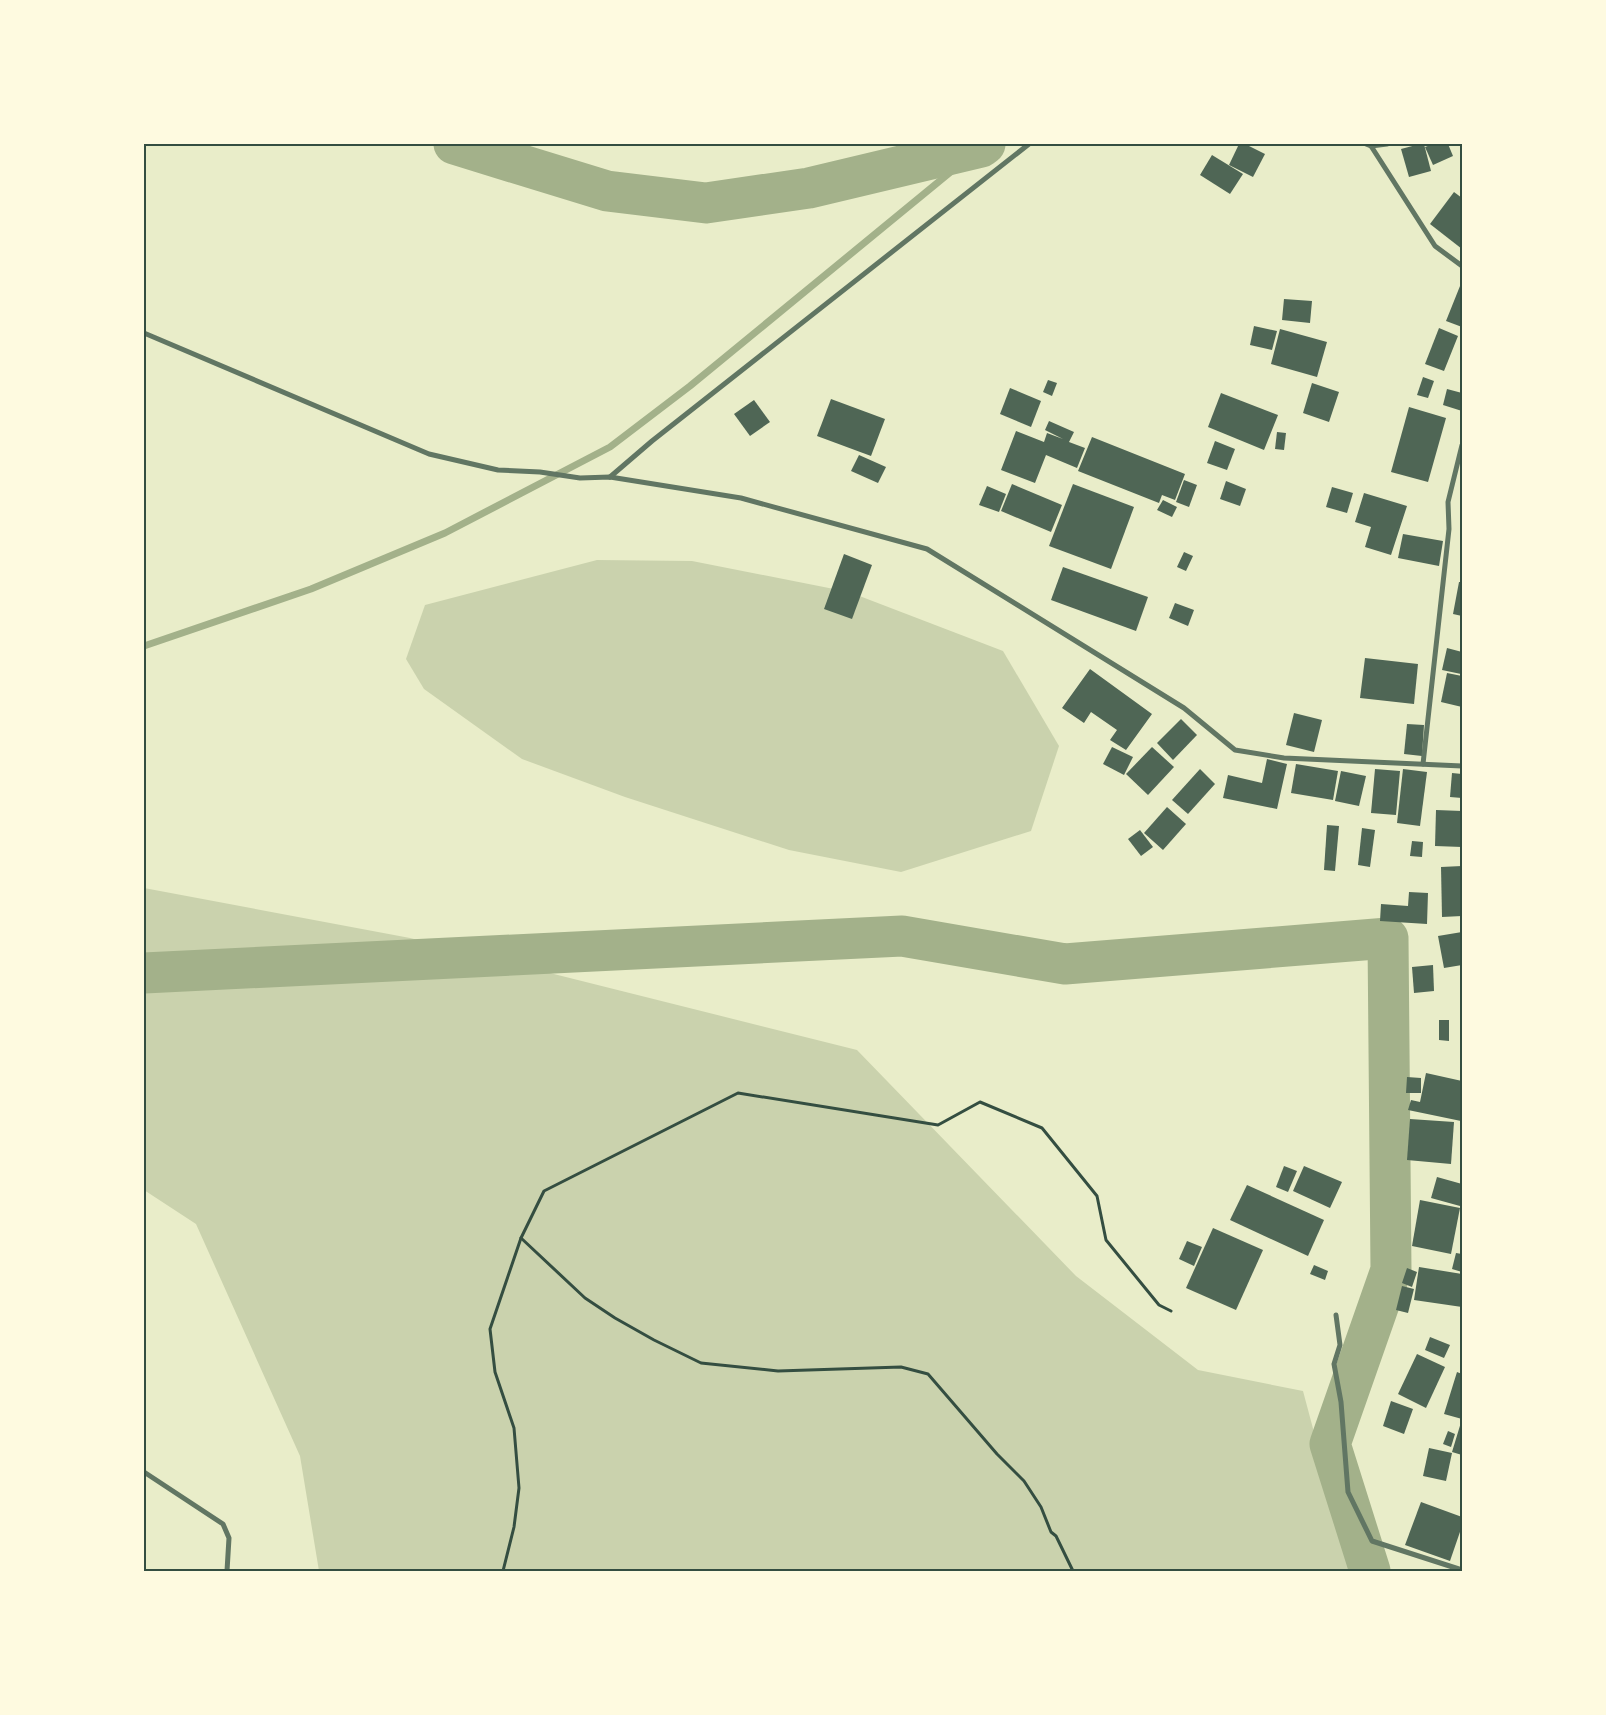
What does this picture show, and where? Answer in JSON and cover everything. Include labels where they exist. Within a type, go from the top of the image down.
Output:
[{"type":"street","points":[[610,477],[652,441],[1029,144]]},
{"type":"street","points":[[1386,144],[1369,145],[1435,246],[1462,266]]},
{"type":"street","points":[[144,333],[429,454],[498,470],[540,472],[580,478],[610,477],[741,498],[927,549],[1184,708],[1235,750],[1284,758],[1462,766]]},
{"type":"street","points":[[1423,764],[1449,529],[1448,502],[1462,445]]},
{"type":"street","points":[[1336,1314],[1340,1345],[1334,1364],[1341,1402],[1348,1492],[1368,1533],[1372,1541],[1462,1570]]},
{"type":"street","points":[[144,1472],[223,1524],[228,1538],[228,1571]]},
{"type":"path","points":[[503,1571],[514,1527],[519,1488],[514,1428],[495,1372],[490,1328],[521,1238],[544,1191],[738,1093],[938,1126],[980,1102],[1042,1128],[1097,1196],[1106,1240],[1159,1304],[1170,1311]]},
{"type":"path","points":[[521,1238],[585,1298],[615,1318],[701,1363],[778,1371],[900,1367],[928,1374],[997,1454],[1024,1481],[1041,1507],[1051,1532],[1056,1536],[1073,1571]]},
{"type":"green space","points":[[597,560],[692,561],[849,592],[1003,651],[1059,746],[1031,831],[901,872],[789,850],[625,797],[522,759],[424,689],[406,659],[425,605]]},
{"type":"green space","points":[[144,888],[410,938],[857,1050],[1076,1276],[1198,1370],[1303,1391],[1351,1571],[319,1571],[300,1456],[196,1224],[144,1190]]},
{"type":"building","points":[[1239,144],[1245,144],[1265,154],[1253,177],[1229,165]]},
{"type":"building","points":[[1424,144],[1431,171],[1409,177],[1401,149]]},
{"type":"building","points":[[1433,144],[1448,144],[1453,156],[1433,165],[1425,147]]},
{"type":"building","points":[[1212,155],[1243,174],[1230,194],[1200,175]]},
{"type":"building","points":[[1454,192],[1462,198],[1462,249],[1430,224]]},
{"type":"building","points":[[1462,281],[1462,327],[1446,321]]},
{"type":"building","points":[[1284,299],[1312,301],[1310,323],[1282,320]]},
{"type":"building","points":[[1254,326],[1277,331],[1272,350],[1250,345]]},
{"type":"building","points":[[1439,328],[1458,336],[1444,371],[1425,364]]},
{"type":"building","points":[[1280,329],[1327,342],[1317,377],[1271,364]]},
{"type":"building","points":[[1423,377],[1434,381],[1428,398],[1417,395]]},
{"type":"building","points":[[1048,380],[1057,383],[1052,396],[1043,392]]},
{"type":"building","points":[[1312,383],[1339,392],[1329,422],[1303,413]]},
{"type":"building","points":[[1010,388],[1041,401],[1031,427],[1000,414]]},
{"type":"building","points":[[1447,389],[1462,393],[1462,411],[1443,405]]},
{"type":"building","points":[[1221,393],[1278,415],[1264,450],[1208,427]]},
{"type":"building","points":[[831,399],[885,419],[871,456],[817,436]]},
{"type":"building","points":[[754,400],[770,422],[750,436],[734,414]]},
{"type":"building","points":[[1409,407],[1446,418],[1428,482],[1391,472]]},
{"type":"building","points":[[1049,421],[1074,432],[1069,442],[1085,448],[1077,468],[1046,455],[1035,483],[1001,470],[1016,431],[1044,442],[1047,433],[1063,439],[1045,430]]},
{"type":"building","points":[[1277,432],[1286,433],[1284,450],[1275,449]]},
{"type":"building","points":[[1092,437],[1185,474],[1175,500],[1162,495],[1159,503],[1078,471]]},
{"type":"building","points":[[1215,441],[1235,449],[1227,470],[1207,463]]},
{"type":"building","points":[[859,455],[886,467],[878,483],[851,471]]},
{"type":"building","points":[[1184,480],[1197,485],[1189,507],[1176,502]]},
{"type":"building","points":[[1226,481],[1246,489],[1240,506],[1220,499]]},
{"type":"building","points":[[1012,484],[1062,505],[1051,532],[1001,511]]},
{"type":"building","points":[[1073,484],[1134,507],[1111,569],[1049,546]]},
{"type":"building","points":[[987,486],[1006,494],[999,512],[979,505]]},
{"type":"building","points":[[1332,487],[1353,493],[1347,513],[1326,507]]},
{"type":"building","points":[[1364,493],[1407,506],[1391,555],[1365,547],[1371,527],[1355,522]]},
{"type":"building","points":[[1163,500],[1177,507],[1172,517],[1157,510]]},
{"type":"building","points":[[1403,534],[1443,541],[1439,566],[1398,558]]},
{"type":"building","points":[[1184,552],[1193,556],[1186,571],[1177,567]]},
{"type":"building","points":[[844,554],[872,565],[852,619],[824,609]]},
{"type":"building","points":[[1063,567],[1148,597],[1136,631],[1051,600]]},
{"type":"building","points":[[1459,582],[1462,582],[1462,616],[1453,614]]},
{"type":"building","points":[[1175,603],[1194,610],[1188,626],[1169,618]]},
{"type":"building","points":[[1447,648],[1462,652],[1461,674],[1442,670]]},
{"type":"building","points":[[1365,658],[1418,664],[1414,704],[1360,698]]},
{"type":"building","points":[[1090,669],[1152,714],[1126,750],[1110,740],[1117,730],[1091,712],[1084,723],[1062,708]]},
{"type":"building","points":[[1447,673],[1462,676],[1462,707],[1441,702]]},
{"type":"building","points":[[1294,713],[1322,720],[1314,752],[1286,745]]},
{"type":"building","points":[[1181,719],[1197,735],[1173,760],[1157,743]]},
{"type":"building","points":[[1407,724],[1424,725],[1422,756],[1404,754]]},
{"type":"building","points":[[1112,747],[1133,757],[1124,775],[1103,764]]},
{"type":"building","points":[[1152,747],[1174,767],[1148,795],[1126,774]]},
{"type":"building","points":[[1267,759],[1287,764],[1277,809],[1223,798],[1228,775],[1262,783]]},
{"type":"building","points":[[1296,764],[1338,771],[1333,800],[1291,793]]},
{"type":"building","points":[[1200,769],[1215,784],[1188,814],[1172,800]]},
{"type":"building","points":[[1375,769],[1400,771],[1396,815],[1371,813]]},
{"type":"building","points":[[1403,769],[1427,772],[1420,826],[1397,823]]},
{"type":"building","points":[[1341,771],[1366,776],[1359,806],[1335,801]]},
{"type":"building","points":[[1452,773],[1462,774],[1462,798],[1450,797]]},
{"type":"building","points":[[1167,807],[1186,824],[1163,850],[1144,833]]},
{"type":"building","points":[[1436,810],[1462,811],[1462,847],[1435,846]]},
{"type":"building","points":[[1327,825],[1339,826],[1335,871],[1324,870]]},
{"type":"building","points":[[1362,828],[1375,830],[1370,867],[1358,865]]},
{"type":"building","points":[[1140,830],[1153,847],[1141,856],[1128,839]]},
{"type":"building","points":[[1412,841],[1423,842],[1422,857],[1410,856]]},
{"type":"building","points":[[1462,866],[1462,916],[1442,917],[1441,867]]},
{"type":"building","points":[[1409,892],[1428,893],[1427,924],[1380,921],[1381,904],[1408,906]]},
{"type":"building","points":[[1462,932],[1462,965],[1444,968],[1438,936]]},
{"type":"building","points":[[1433,965],[1434,991],[1414,993],[1412,967]]},
{"type":"building","points":[[1439,1020],[1449,1020],[1449,1041],[1439,1040]]},
{"type":"building","points":[[1426,1073],[1462,1081],[1461,1121],[1408,1110],[1411,1100],[1420,1102]]},
{"type":"building","points":[[1407,1077],[1421,1078],[1421,1093],[1406,1093]]},
{"type":"building","points":[[1410,1119],[1454,1122],[1451,1164],[1407,1160]]},
{"type":"building","points":[[1284,1166],[1297,1171],[1288,1192],[1276,1187]]},
{"type":"building","points":[[1304,1166],[1342,1182],[1330,1208],[1293,1191]]},
{"type":"building","points":[[1437,1177],[1462,1184],[1460,1206],[1431,1198]]},
{"type":"building","points":[[1247,1185],[1324,1220],[1308,1256],[1230,1220]]},
{"type":"building","points":[[1420,1200],[1460,1208],[1451,1254],[1412,1246]]},
{"type":"building","points":[[1213,1228],[1263,1250],[1236,1310],[1186,1288]]},
{"type":"building","points":[[1187,1241],[1202,1247],[1194,1266],[1179,1259]]},
{"type":"building","points":[[1456,1253],[1462,1254],[1462,1272],[1452,1269]]},
{"type":"building","points":[[1314,1265],[1328,1271],[1325,1280],[1310,1274]]},
{"type":"building","points":[[1419,1267],[1462,1274],[1462,1307],[1414,1300]]},
{"type":"building","points":[[1407,1268],[1417,1272],[1412,1287],[1402,1283]]},
{"type":"building","points":[[1402,1286],[1414,1289],[1408,1313],[1396,1310]]},
{"type":"building","points":[[1430,1337],[1450,1345],[1444,1358],[1425,1350]]},
{"type":"building","points":[[1417,1354],[1445,1367],[1426,1408],[1398,1394]]},
{"type":"building","points":[[1457,1372],[1462,1374],[1462,1419],[1444,1414]]},
{"type":"building","points":[[1391,1401],[1413,1409],[1404,1434],[1383,1426]]},
{"type":"building","points":[[1462,1419],[1462,1455],[1452,1452]]},
{"type":"building","points":[[1448,1431],[1455,1434],[1451,1447],[1443,1444]]},
{"type":"building","points":[[1429,1448],[1452,1453],[1446,1481],[1423,1476]]},
{"type":"building","points":[[1421,1502],[1462,1517],[1462,1526],[1450,1561],[1405,1545]]},
{"type":"waterway","points":[[454,144],[607,191],[706,203],[809,188],[981,147],[985,144]]},
{"type":"waterway","points":[[144,646],[311,589],[445,533],[610,447],[690,386],[981,147]]},
{"type":"waterway","points":[[144,973],[902,936],[1065,964],[1388,938],[1391,1270],[1330,1444],[1370,1571]]}]
